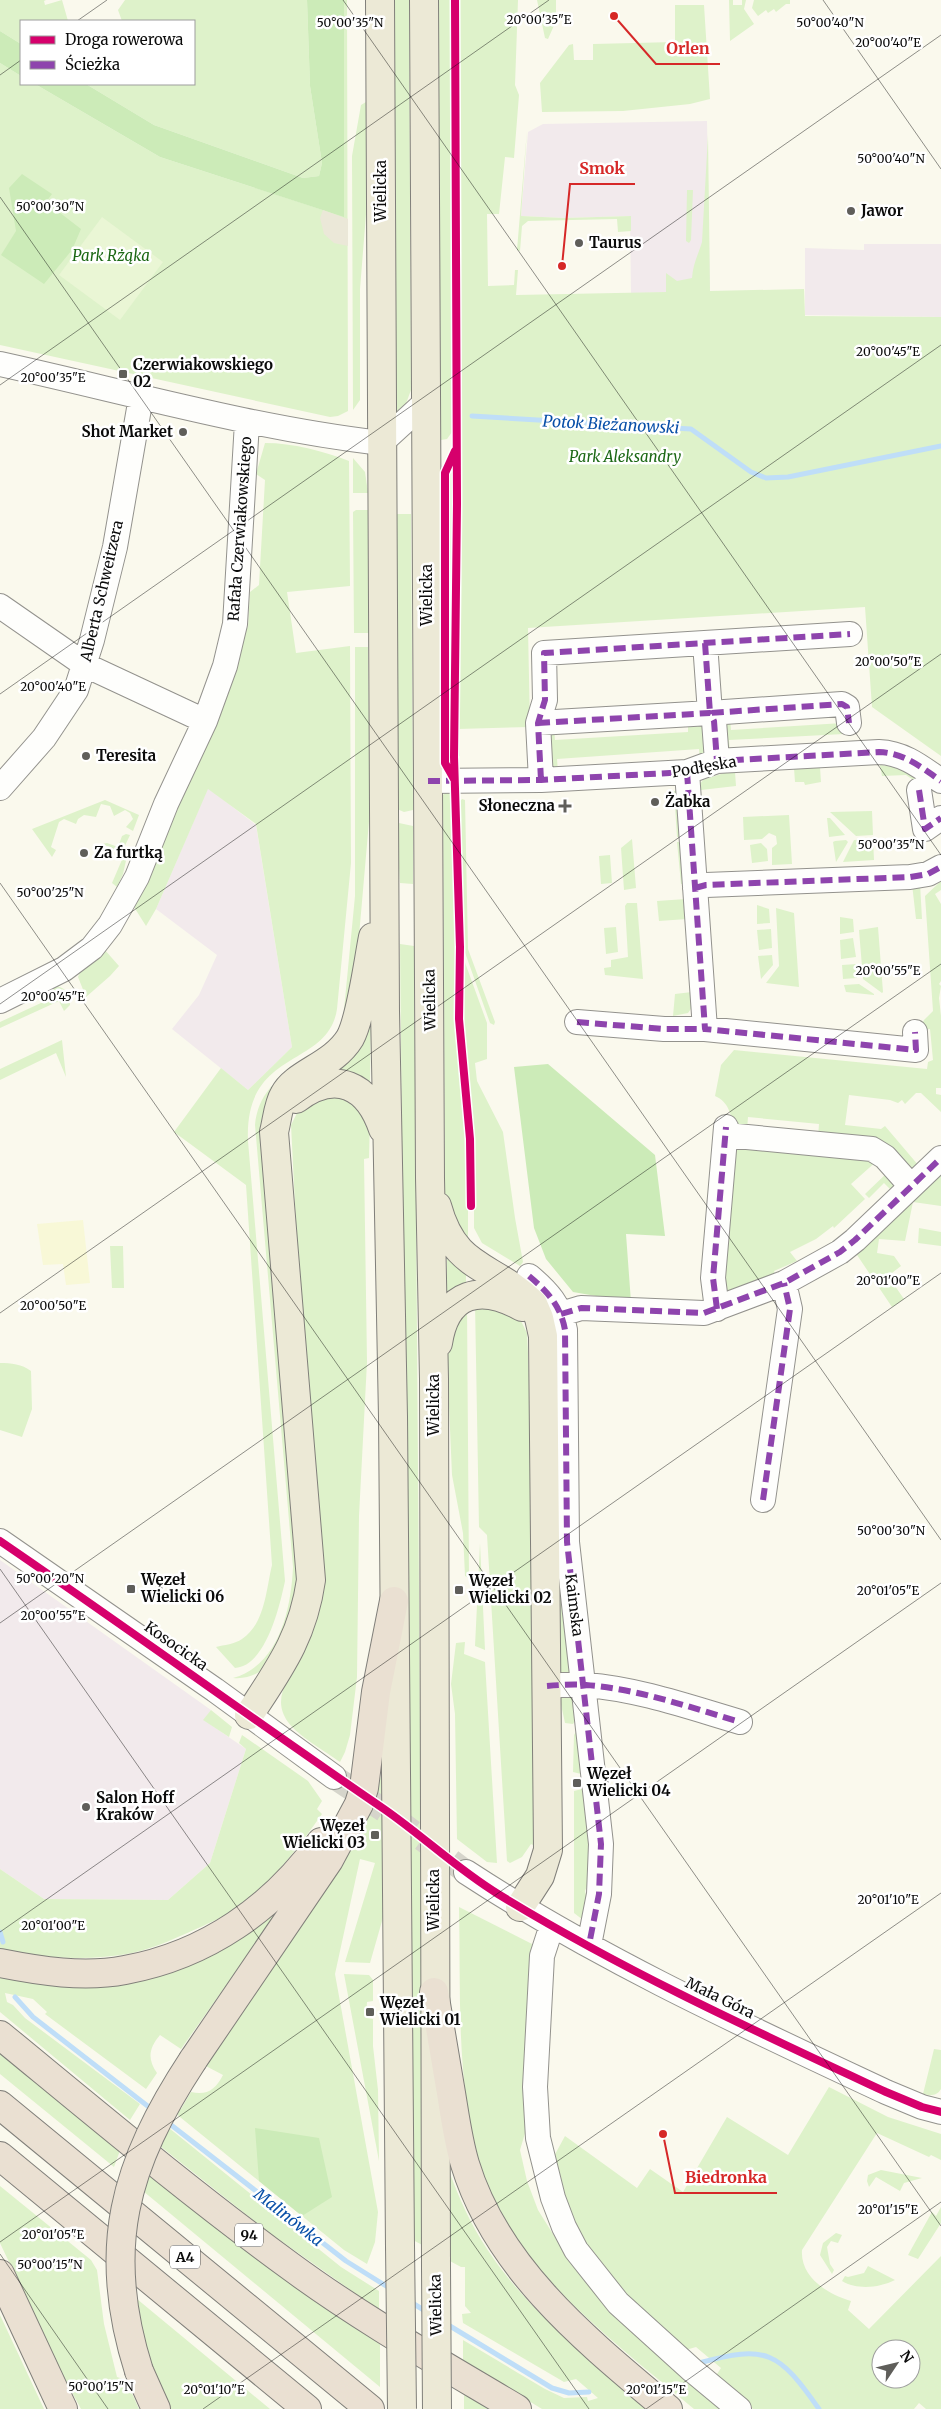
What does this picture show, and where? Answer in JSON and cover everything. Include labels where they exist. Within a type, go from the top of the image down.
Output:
[{"type":"highway","points":[[156,2409],[140,2372],[128,2333],[121,2288],[120,2267],[123,2222],[134,2176],[151,2130],[162,2109],[193,2060],[329,1860],[359,1804],[364,1788],[376,1692],[394,1601]]},
{"type":"highway","points":[[0,1963],[58,1972],[124,1971],[166,1959],[213,1940],[261,1908],[302,1868],[336,1819],[366,1765]]},
{"type":"highway","points":[[434,1992],[464,2163],[475,2192],[489,2220],[525,2273],[553,2306],[601,2353],[668,2409]]},
{"type":"highway","name":"94","points":[[0,2035],[171,2175],[291,2267],[360,2315],[517,2409]]},
{"type":"highway","name":"A4","points":[[0,2105],[370,2409]]},
{"type":"highway","name":"A4","points":[[0,2156],[306,2409]]},
{"type":"highway","points":[[0,2274],[63,2409]]},
{"type":"highway","points":[[49,2378],[70,2409]]},
{"type":"main road","name":"Wielicka","points":[[380,0],[386,1146],[393,1417],[402,2409]]},
{"type":"main road","name":"Wielicka","points":[[424,0],[430,1178],[434,1379],[434,1992],[437,2409]]},
{"type":"main road","points":[[249,1715],[283,1663],[296,1638],[305,1611],[311,1580],[274,1132],[283,1096],[289,1088],[336,1056],[354,1028],[384,880]]},
{"type":"main road","points":[[280,1112],[300,1096],[320,1086],[339,1083],[355,1088],[374,1107],[384,1134],[386,1146]]},
{"type":"main road","points":[[430,1178],[441,1222],[454,1246],[463,1256],[528,1299],[537,1310],[551,1321]]},
{"type":"main road","points":[[434,1379],[442,1327],[450,1311],[463,1299],[480,1294],[496,1295],[506,1298],[532,1314],[551,1321]]},
{"type":"main road","points":[[520,1907],[540,1876],[548,1850],[544,1346],[551,1321]]},
{"type":"street","points":[[0,364],[247,422],[332,437],[381,443],[426,402]]},
{"type":"street","name":"Alberta Schweitzera","points":[[0,788],[44,738],[76,690],[85,665],[115,546],[142,397]]},
{"type":"street","name":"Rafała Czerwiakowskiego","points":[[0,1001],[72,964],[92,948],[110,925],[137,878],[166,804],[204,721],[225,666],[235,624],[247,422]]},
{"type":"street","points":[[0,606],[85,665],[204,721]]},
{"type":"street","points":[[541,780],[538,723],[545,700],[544,653],[850,634]]},
{"type":"street","points":[[705,643],[710,713],[714,721],[717,761]]},
{"type":"street","points":[[538,723],[842,704],[847,707],[849,723]]},
{"type":"street","name":"Podłęska","points":[[428,781],[541,780],[687,772],[717,761],[889,752],[910,760],[941,782]]},
{"type":"street","points":[[687,772],[705,1030]]},
{"type":"street","points":[[919,790],[925,829],[941,818]]},
{"type":"street","points":[[696,888],[706,885],[910,877],[928,874],[941,868]]},
{"type":"street","points":[[577,1022],[664,1029],[705,1030],[916,1050],[915,1032]]},
{"type":"street","points":[[716,1309],[714,1278],[726,1131],[872,1149],[885,1157],[910,1185]]},
{"type":"street","points":[[551,1321],[582,1308],[704,1313],[784,1283],[840,1252],[941,1158]]},
{"type":"street","name":"Kaimska","points":[[529,1276],[546,1291],[551,1321],[566,1330],[567,1542],[601,1844],[599,1894],[589,1945]]},
{"type":"street","points":[[763,1500],[790,1309],[784,1283]]},
{"type":"street","name":"Kosocicka","points":[[0,1542],[249,1715],[334,1777]]},
{"type":"street","points":[[547,1686],[584,1685],[650,1696],[740,1722]]},
{"type":"street","name":"Mała Góra","points":[[466,1872],[552,1926],[659,1984],[886,2092],[922,2107],[941,2112]]},
{"type":"street","points":[[552,1926],[542,1956],[534,2087],[538,2138],[553,2198],[564,2227],[581,2256],[618,2303],[692,2370],[739,2409]]},
{"type":"shaded area","points":[[707,121],[710,292],[631,293],[630,216],[564,218],[521,216],[528,132],[543,124]]},
{"type":"shaded area","points":[[323,210],[348,219],[348,246],[334,243],[324,234],[320,218]]},
{"type":"shaded area","points":[[864,244],[941,244],[941,317],[805,315],[805,248],[864,250]]},
{"type":"shaded area","points":[[208,788],[256,825],[292,1047],[248,1090],[172,1029],[199,995],[217,955],[156,909]]},
{"type":"shaded area","points":[[0,1560],[211,1710],[204,1720],[246,1749],[210,1863],[168,1900],[44,1899],[0,1869]]},
{"type":"green space","points":[[0,0],[46,0],[44,1],[45,5],[62,0],[68,20],[20,20],[20,43],[0,31]]},
{"type":"green space","points":[[125,0],[307,0],[310,86],[322,163],[319,176],[303,178],[154,125],[88,85],[195,85],[195,20],[122,20],[118,10]]},
{"type":"green space","points":[[307,0],[344,0],[344,217],[160,157],[37,85],[88,85],[154,125],[303,178],[319,176],[322,163],[310,86]]},
{"type":"green space","name":"Park Rżąka","points":[[344,0],[347,0],[348,411],[338,416],[330,417],[0,345],[0,63],[20,75],[20,85],[37,85],[160,157],[323,210],[344,72]]},
{"type":"green space","points":[[394,0],[409,0],[411,390],[404,409],[396,417]]},
{"type":"green space","points":[[438,0],[452,0],[454,330],[452,432],[447,439],[441,440]]},
{"type":"green space","name":"Park Aleksandry","points":[[458,0],[518,0],[515,85],[519,95],[514,158],[505,157],[499,214],[487,214],[488,286],[514,285],[515,270],[518,270],[516,295],[666,292],[666,273],[677,281],[692,278],[702,242],[708,135],[710,291],[804,289],[805,316],[941,317],[941,756],[872,707],[865,607],[528,628],[530,727],[458,729],[460,756],[456,755],[459,296]]},
{"type":"green space","points":[[537,0],[556,0],[556,21],[548,39],[545,38]]},
{"type":"green space","points":[[729,0],[733,0],[733,5],[742,5],[742,0],[746,0],[744,9],[754,24],[730,41]]},
{"type":"green space","points":[[754,0],[790,0],[790,4],[786,4],[776,12],[774,9],[768,13],[766,10],[758,16],[752,8]]},
{"type":"green space","points":[[675,5],[704,5],[710,99],[690,104],[623,111],[542,112],[540,83],[569,45],[573,44],[574,60],[593,60],[593,44],[675,42]]},
{"type":"green space","points":[[0,31],[20,43],[20,75],[0,63]]},
{"type":"green space","points":[[366,102],[367,202],[360,289],[360,400],[353,410],[352,156],[361,105]]},
{"type":"green space","points":[[527,130],[521,216],[564,218],[631,216],[631,231],[618,232],[617,219],[528,221],[522,226],[520,251],[517,250]]},
{"type":"green space","points":[[22,174],[52,194],[46,202],[81,229],[72,250],[44,284],[1,255],[16,231],[9,188]]},
{"type":"green space","points":[[687,190],[693,190],[691,240],[689,243],[686,241]]},
{"type":"green space","points":[[102,217],[163,262],[120,320],[59,275]]},
{"type":"green space","points":[[265,443],[308,448],[349,461],[350,586],[287,592],[296,653],[350,646],[351,863],[337,1009],[330,1028],[319,1042],[272,1074],[259,1089],[250,1111],[248,1141],[285,1581],[275,1619],[263,1646],[246,1665],[235,1668],[216,1647],[239,1641],[250,1633],[256,1625],[263,1606],[272,1565],[246,1185],[174,1132],[221,1068],[248,1090],[292,1047],[256,824],[208,789],[156,909],[146,926],[134,907],[201,756],[244,631],[248,627],[250,592],[259,585],[265,480],[256,474]]},
{"type":"green space","points":[[353,458],[365,472],[368,493],[353,493]]},
{"type":"green space","points":[[453,459],[452,757],[448,759],[446,473]]},
{"type":"green space","points":[[356,510],[368,510],[370,633],[354,633],[353,512]]},
{"type":"green space","points":[[396,514],[411,514],[413,810],[404,812],[397,809]]},
{"type":"green space","points":[[355,647],[368,647],[370,810],[352,1016],[344,1035],[333,1049],[280,1089],[270,1103],[263,1123],[300,1555],[298,1592],[288,1633],[267,1667],[251,1676],[233,1678],[249,1671],[262,1661],[272,1649],[280,1634],[285,1618],[292,1584],[293,1567],[255,1125],[260,1105],[269,1089],[294,1068],[322,1049],[334,1036],[343,1020],[355,896]]},
{"type":"green space","points":[[730,718],[731,730],[843,723],[844,734],[729,740],[730,753],[727,751],[725,720]]},
{"type":"green space","points":[[688,720],[704,721],[708,751],[700,761],[699,749],[557,759],[558,772],[549,768],[547,731],[554,728],[555,740],[688,732]]},
{"type":"green space","points":[[880,765],[900,768],[920,782],[919,784],[906,775],[882,776]]},
{"type":"green space","points":[[820,767],[821,782],[805,785],[804,782],[795,782],[794,768]]},
{"type":"green space","points":[[727,772],[735,772],[736,786],[701,790],[700,784],[703,780]]},
{"type":"green space","points":[[452,787],[458,1022],[468,1137],[468,1252],[445,1206],[443,795]]},
{"type":"green space","points":[[674,791],[683,791],[686,837],[677,837]]},
{"type":"green space","points":[[462,799],[465,800],[468,949],[495,1022],[494,1025],[490,1023],[462,944],[458,804]]},
{"type":"green space","points":[[105,800],[139,815],[133,831],[126,827],[133,819],[130,813],[125,810],[114,816],[110,806],[101,804],[96,817],[84,815],[78,819],[76,824],[64,819],[59,822],[51,847],[56,850],[52,857],[32,829]]},
{"type":"green space","points":[[872,811],[873,835],[856,836],[830,812]]},
{"type":"green space","points":[[789,815],[792,864],[772,865],[772,848],[777,844],[776,836],[769,833],[762,839],[744,840],[743,817]]},
{"type":"green space","points":[[827,818],[830,818],[845,835],[829,837]]},
{"type":"green space","points":[[399,823],[413,826],[413,884],[400,883]]},
{"type":"green space","points":[[130,835],[122,852],[102,844],[107,843],[118,847],[122,836]]},
{"type":"green space","points":[[632,839],[636,888],[624,890],[621,848]]},
{"type":"green space","points":[[873,839],[874,860],[843,862],[854,840]]},
{"type":"green space","points":[[846,840],[848,842],[836,862],[833,842]]},
{"type":"green space","points":[[677,842],[686,842],[689,884],[681,884]]},
{"type":"green space","points":[[761,843],[767,849],[768,861],[752,863],[750,845]]},
{"type":"green space","points":[[124,855],[127,856],[123,874],[117,887],[112,883]]},
{"type":"green space","points":[[610,855],[612,883],[601,884],[599,856]]},
{"type":"green space","points":[[941,881],[941,890],[935,894],[941,904],[941,981],[939,984],[941,986],[939,998],[941,1016],[941,1088],[936,1088],[936,1094],[941,1095],[941,1112],[921,1093],[916,1093],[905,1104],[902,1100],[898,1103],[890,1100],[849,1095],[845,1125],[881,1129],[885,1126],[919,1166],[908,1169],[818,1137],[819,1124],[748,1117],[747,1130],[734,1128],[726,1105],[715,1096],[721,1065],[734,1050],[927,1069],[928,1062],[933,1060],[930,1029],[918,1031],[924,1020],[933,1011],[925,896]]},
{"type":"green space","points":[[920,883],[922,919],[916,919],[912,884]]},
{"type":"green space","points":[[686,899],[687,919],[659,921],[657,901]]},
{"type":"green space","points":[[627,903],[637,903],[643,979],[605,975],[604,968],[611,967],[611,960],[628,957],[625,906]]},
{"type":"green space","points":[[757,905],[769,909],[770,923],[757,924]]},
{"type":"green space","points":[[776,908],[794,913],[799,987],[766,983],[779,966]]},
{"type":"green space","points":[[840,917],[853,919],[854,932],[840,934]]},
{"type":"green space","points":[[616,927],[618,952],[606,954],[604,928]]},
{"type":"green space","points":[[878,927],[882,993],[863,979],[859,930]]},
{"type":"green space","points":[[771,929],[772,948],[759,950],[757,930]]},
{"type":"green space","points":[[853,938],[856,957],[841,959],[840,940]]},
{"type":"green space","points":[[400,944],[414,946],[424,2246],[413,2240]]},
{"type":"green space","points":[[104,949],[119,966],[86,997],[78,977],[81,970]]},
{"type":"green space","points":[[772,955],[773,965],[761,979],[758,956]]},
{"type":"green space","points":[[463,957],[487,1023],[487,1059],[475,1063],[477,1081],[503,1132],[523,1262],[520,1266],[482,1243],[474,1228],[474,1136],[463,1021]]},
{"type":"green space","points":[[857,964],[857,978],[843,979],[842,965]]},
{"type":"green space","points":[[859,984],[874,995],[846,992],[844,985]]},
{"type":"green space","points":[[52,986],[63,988],[69,997],[70,1005],[64,1011],[59,1001],[0,1028],[0,1022],[56,996]]},
{"type":"green space","points":[[692,992],[693,1006],[688,1013],[673,1016],[675,994]]},
{"type":"green space","points":[[371,1001],[370,1087],[326,1077]]},
{"type":"green space","points":[[62,1040],[66,1077],[56,1053],[0,1080],[0,1069]]},
{"type":"green space","points":[[548,1064],[655,1155],[665,1236],[626,1234],[631,1302],[573,1292],[546,1259],[534,1228],[514,1067]]},
{"type":"green space","points":[[339,1090],[370,1118],[369,1158],[364,1159],[367,1362],[359,1516],[357,1677],[350,1735],[340,1762],[292,1727],[283,1713],[281,1705],[281,1697],[287,1681],[305,1649],[316,1619],[291,1125],[298,1111]]},
{"type":"green space","points":[[739,1144],[878,1160],[851,1184],[865,1199],[834,1228],[833,1226],[816,1239],[790,1252],[797,1261],[774,1271],[776,1277],[730,1294],[723,1289],[730,1154]]},
{"type":"green space","points":[[941,1169],[941,1206],[913,1202],[905,1241],[879,1239],[877,1253],[894,1256],[901,1266],[888,1276],[904,1299],[892,1307],[855,1252]]},
{"type":"green space","points":[[888,1172],[893,1179],[893,1192],[884,1183],[869,1198],[865,1194]]},
{"type":"green space","points":[[83,1220],[90,1283],[66,1285],[63,1264],[43,1265],[37,1224]]},
{"type":"green space","points":[[919,1228],[941,1232],[941,1246],[918,1243]]},
{"type":"green space","points":[[110,1246],[123,1246],[124,1288],[112,1288]]},
{"type":"green space","points":[[474,1250],[478,1250],[516,1273],[540,1296],[555,1322],[559,1344],[562,1541],[576,1674],[572,1678],[563,1678],[558,1672],[553,1328],[540,1303],[531,1293],[510,1277],[474,1256]]},
{"type":"green space","points":[[447,1254],[466,1266],[466,1290],[447,1299]]},
{"type":"green space","points":[[475,1303],[520,1319],[527,1333],[538,1556],[535,1846],[531,1844],[522,1857],[510,1863],[507,1861],[487,1535],[479,1527]]},
{"type":"green space","points":[[467,1305],[469,1578],[465,1576],[463,1533],[452,1475],[446,1337]]},
{"type":"green space","points":[[0,1363],[16,1364],[31,1371],[32,1409],[22,1437],[0,1430]]},
{"type":"green space","points":[[480,1543],[485,1650],[475,1646]]},
{"type":"green space","points":[[465,1642],[464,1654],[485,1662],[497,1863],[487,1862],[457,1839],[455,1714],[451,1684],[456,1643]]},
{"type":"green space","points":[[574,1691],[581,1710],[573,1724],[565,1723],[559,1695]]},
{"type":"green space","points":[[211,1710],[232,1727],[229,1737],[203,1720]]},
{"type":"green space","points":[[583,1721],[595,1865],[585,1891],[590,1912],[587,1923],[574,1913],[574,1791],[582,1789],[581,1774],[573,1772],[574,1735]]},
{"type":"green space","points":[[242,1735],[308,1781],[322,1801],[317,1809],[322,1814],[293,1853],[259,1890],[226,1915],[168,1941],[132,1953],[116,1956],[66,1958],[32,1955],[0,1949],[0,1869],[44,1899],[168,1900],[210,1863],[246,1749],[239,1743]]},
{"type":"green space","points":[[385,1767],[384,1914],[370,1963],[345,1962],[375,1863],[360,1859],[335,1974],[378,2212],[375,2242],[367,2264],[344,2250],[175,2113],[179,2107],[181,2109],[191,2092],[206,2092],[214,2088],[220,2080],[223,2075],[202,2064],[365,1815]]},
{"type":"green space","points":[[282,1906],[181,2049],[160,2035],[153,2044],[151,2058],[157,2073],[146,2089],[45,2014],[47,2012],[33,1999],[5,1993],[7,2002],[13,2005],[25,2018],[140,2104],[130,2120],[0,2012],[0,1975],[38,1982],[262,1922]]},
{"type":"green space","points":[[459,1907],[536,1946],[529,2120],[520,2150],[527,2181],[538,2210],[571,2263],[642,2339],[725,2409],[694,2409],[602,2331],[571,2303],[543,2273],[518,2241],[497,2207],[482,2171],[467,2107],[461,2040]]},
{"type":"green space","points":[[344,1974],[369,1975],[373,1980],[373,2001],[367,2002],[366,2018],[373,2019],[373,2046],[378,2090],[379,2161]]},
{"type":"green space","points":[[0,2043],[122,2145],[114,2167],[0,2074]]},
{"type":"green space","points":[[934,2049],[941,2050],[941,2089],[933,2095],[928,2095],[923,2094]]},
{"type":"green space","points":[[829,2087],[888,2117],[941,2134],[941,2160],[931,2155],[929,2157],[877,2133],[802,2250],[805,2268],[810,2276],[824,2289],[851,2301],[848,2310],[869,2329],[941,2256],[941,2409],[926,2409],[919,2403],[914,2409],[753,2409],[715,2377],[721,2368],[696,2347],[682,2351],[604,2278],[571,2221],[553,2158],[565,2136],[637,2188],[650,2169],[683,2192],[727,2117],[788,2155]]},
{"type":"green space","points":[[169,2128],[341,2267],[379,2291],[379,2310],[267,2231],[160,2146]]},
{"type":"green space","points":[[255,2128],[319,2138],[332,2197],[302,2216],[259,2181]]},
{"type":"green space","points":[[150,2168],[380,2338],[380,2387],[143,2191]]},
{"type":"green space","points":[[881,2170],[922,2178],[904,2183],[900,2191],[876,2177],[869,2187],[868,2175]]},
{"type":"green space","points":[[449,2171],[481,2240],[522,2294],[562,2335],[649,2409],[542,2409],[463,2361],[463,2340],[545,2389],[564,2398],[587,2397],[588,2401],[598,2398],[576,2379],[564,2382],[463,2323],[462,2314],[471,2313],[465,2306],[465,2267],[461,2267],[448,2260]]},
{"type":"green space","points":[[0,2186],[91,2260],[97,2270],[104,2324],[117,2377],[126,2380],[139,2409],[81,2409],[61,2372],[0,2243]]},
{"type":"green space","points":[[941,2207],[941,2223],[918,2259],[908,2255],[932,2212],[936,2216]]},
{"type":"green space","points":[[836,2233],[842,2235],[838,2243],[831,2241],[827,2247],[830,2264],[834,2270],[832,2274],[820,2255],[823,2243]]},
{"type":"green space","points":[[868,2266],[895,2280],[882,2285],[868,2287],[854,2286],[842,2281],[845,2276],[864,2273]]},
{"type":"green space","points":[[137,2299],[270,2409],[167,2409],[143,2336]]},
{"type":"green space","points":[[0,2315],[44,2409],[0,2409]]},
{"type":"green space","points":[[464,2389],[497,2409],[464,2409]]},
{"type":"waterway","name":"Potok Bieżanowski","points":[[472,416],[691,429],[751,472],[766,478],[788,477],[941,446]]},
{"type":"waterway","name":"Malinówka","points":[[0,1932],[3,1942]]},
{"type":"waterway","name":"Malinówka","points":[[15,1997],[33,2017],[154,2111]]},
{"type":"waterway","name":"Malinówka","points":[[166,2121],[346,2261],[391,2289]]},
{"type":"waterway","name":"Malinówka","points":[[409,2301],[427,2312]]},
{"type":"waterway","name":"Malinówka","points":[[445,2323],[552,2388],[569,2393],[589,2392]]},
{"type":"waterway","name":"Malinówka","points":[[699,2363],[741,2354],[756,2354],[770,2358],[781,2364],[793,2375],[819,2409]]},
{"type":"tunnel","points":[[334,1777],[385,1811],[466,1872]]},
{"type":"marked path","points":[[541,780],[538,723],[545,700],[544,653],[850,634]]},
{"type":"marked path","points":[[705,643],[710,713],[842,704],[847,707],[849,723]]},
{"type":"marked path","points":[[538,723],[710,713],[714,721],[717,761]]},
{"type":"marked path","points":[[428,781],[541,780],[687,772],[717,761],[879,752],[904,758],[941,781]]},
{"type":"marked path","points":[[687,772],[705,1029],[916,1050],[915,1032]]},
{"type":"marked path","points":[[919,790],[925,829],[941,818]]},
{"type":"marked path","points":[[695,888],[706,885],[910,877],[928,874],[941,867]]},
{"type":"marked path","points":[[577,1022],[664,1029],[705,1029]]},
{"type":"marked path","points":[[717,1309],[713,1278],[726,1127]]},
{"type":"marked path","points":[[561,1314],[581,1308],[704,1313],[784,1283],[840,1252],[941,1158]]},
{"type":"marked path","points":[[529,1276],[542,1287],[557,1306],[565,1330],[567,1542],[601,1844],[599,1894],[589,1945]]},
{"type":"marked path","points":[[763,1500],[790,1309],[784,1283]]},
{"type":"marked path","points":[[547,1686],[581,1685],[625,1690],[663,1699],[740,1722]]},
{"type":"cycle path","points":[[455,0],[457,504],[454,757],[460,947],[459,1019],[470,1139],[471,1206]]},
{"type":"cycle path","points":[[454,779],[445,763],[445,473],[455,451]]},
{"type":"cycle path","points":[[0,1541],[384,1809],[468,1874],[498,1894],[545,1922],[689,1999],[886,2092],[922,2107],[941,2112]]},
{"type":"place","name":"Orlen","points":[[614,16]]},
{"type":"place","name":"Jawor","points":[[851,211]]},
{"type":"place","name":"Taurus","points":[[579,243]]},
{"type":"place","name":"Smok","points":[[562,266]]},
{"type":"place","name":"Czerwiakowskiego 02","points":[[123,374]]},
{"type":"place","name":"Shot Market","points":[[183,432]]},
{"type":"place","name":"Teresita","points":[[86,756]]},
{"type":"place","name":"Żabka","points":[[655,802]]},
{"type":"place","name":"Słoneczna","points":[[565,806]]},
{"type":"place","name":"Za furtką","points":[[84,853]]},
{"type":"place","name":"Węzeł Wielicki 06","points":[[131,1589]]},
{"type":"place","name":"Węzeł Wielicki 02","points":[[459,1590]]},
{"type":"place","name":"Węzeł Wielicki 04","points":[[577,1783]]},
{"type":"place","name":"Salon Hoff Kraków","points":[[86,1807]]},
{"type":"place","name":"Węzeł Wielicki 03","points":[[375,1835]]},
{"type":"place","name":"Węzeł Wielicki 01","points":[[370,2012]]},
{"type":"place","name":"Biedronka","points":[[663,2134]]}]
